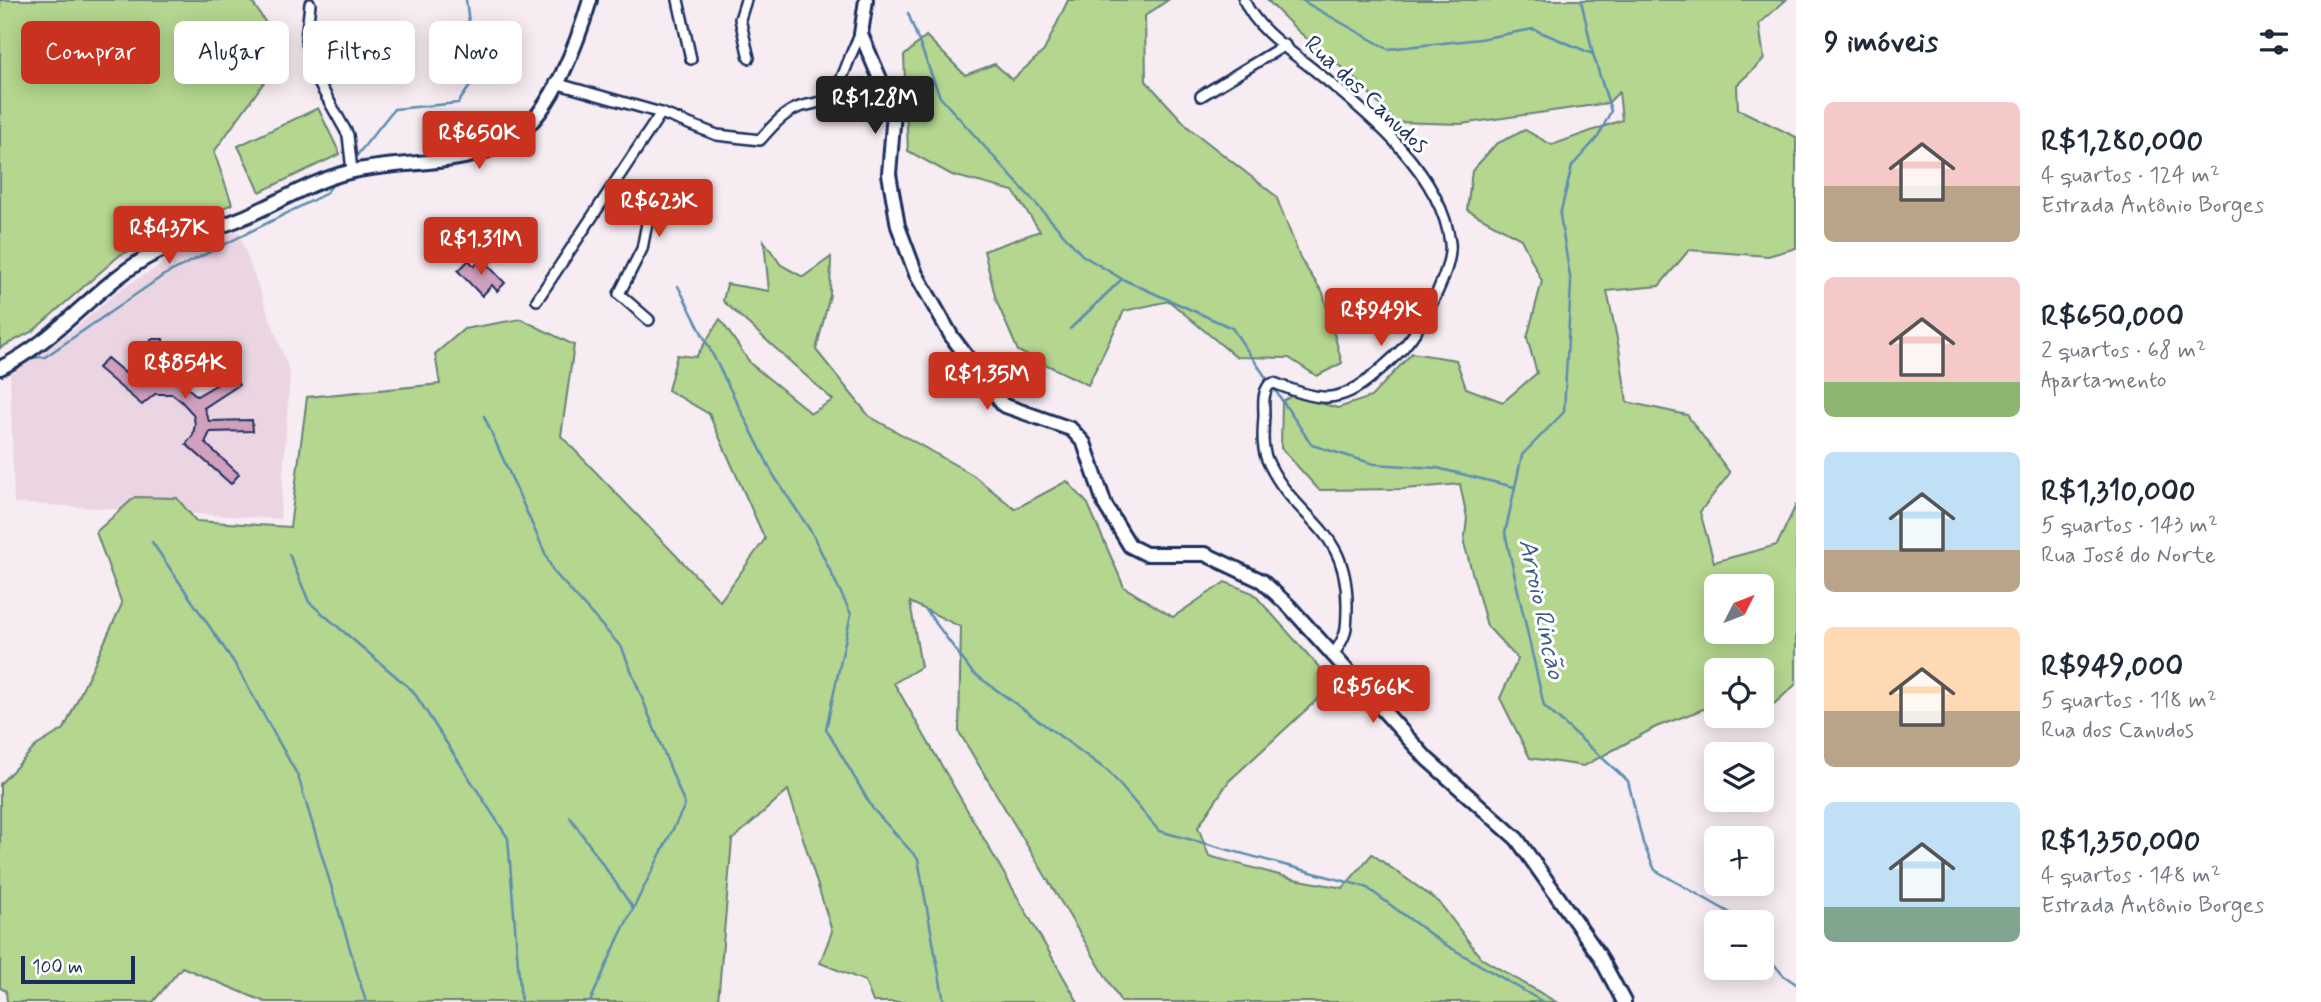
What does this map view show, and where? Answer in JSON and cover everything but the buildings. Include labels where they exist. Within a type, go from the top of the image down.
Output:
[{"type":"street","points":[[3,367],[29,351],[144,259],[249,215],[310,185],[344,173],[474,156],[496,147],[530,124],[541,112],[582,25],[590,0]]},
{"type":"street","points":[[678,0],[691,59]]},
{"type":"street","points":[[746,0],[740,19],[749,58]]},
{"type":"street","points":[[555,83],[661,113],[717,135],[746,141],[760,140],[782,117],[796,108],[828,99],[861,34],[866,0]]},
{"type":"street","name":"Rua dos Canudos","points":[[1244,0],[1256,19],[1345,94],[1406,154],[1422,173],[1433,195],[1450,243],[1449,257],[1434,299],[1424,316],[1404,347],[1363,384],[1343,397],[1302,394],[1274,383],[1269,385],[1264,395],[1263,447],[1268,462],[1277,477],[1336,548],[1345,571],[1347,631],[1332,656]]},
{"type":"street","points":[[310,4],[306,38],[315,76],[348,135],[344,173]]},
{"type":"street","points":[[861,34],[894,112],[889,174],[898,226],[916,274],[952,337],[1003,405],[1071,429],[1084,443],[1105,505],[1130,546],[1146,554],[1205,554],[1262,582],[1289,606],[1427,759],[1517,839],[1599,956],[1624,1002]]},
{"type":"street","points":[[1201,96],[1285,45]]},
{"type":"street","points":[[537,300],[661,113]]},
{"type":"street","points":[[607,198],[648,218],[642,249],[619,294],[649,320]]},
{"type":"shaded area","points":[[238,231],[290,373],[280,519],[14,503],[10,375],[71,332],[118,291],[182,252]]},
{"type":"green space","points":[[0,0],[251,0],[264,21],[174,21],[174,84],[263,84],[214,152],[232,204],[120,255],[33,331],[0,348]]},
{"type":"green space","points":[[1068,0],[1168,0],[1145,16],[1146,81],[1189,128],[1276,196],[1301,260],[1323,293],[1342,363],[1317,376],[1289,358],[1236,357],[1169,301],[1124,311],[1088,385],[1018,351],[996,300],[984,251],[1040,231],[1013,191],[952,175],[908,151],[904,56],[926,36],[965,75],[995,64],[1012,80],[1044,51]]},
{"type":"green space","points":[[1267,0],[1786,0],[1759,24],[1764,59],[1737,85],[1738,109],[1796,137],[1796,248],[1768,256],[1689,250],[1659,286],[1607,291],[1627,402],[1687,415],[1730,473],[1700,512],[1714,562],[1777,545],[1796,505],[1796,684],[1774,704],[1774,658],[1704,658],[1704,709],[1656,727],[1584,766],[1530,758],[1500,698],[1518,659],[1487,626],[1464,543],[1467,518],[1460,484],[1404,489],[1319,490],[1281,448],[1282,401],[1292,396],[1338,408],[1371,397],[1412,353],[1456,360],[1466,388],[1503,402],[1537,373],[1527,338],[1542,281],[1521,239],[1467,210],[1472,171],[1496,144],[1525,130],[1552,145],[1622,120],[1619,92],[1608,103],[1461,124],[1395,122],[1360,83],[1298,31]]},
{"type":"green space","points":[[318,108],[340,154],[260,192],[238,146]]},
{"type":"green space","points":[[764,241],[781,265],[803,277],[831,257],[830,295],[816,350],[869,416],[973,475],[1015,509],[1067,481],[1088,504],[1124,587],[1173,617],[1225,582],[1253,593],[1334,684],[1229,781],[1198,827],[1209,856],[1294,879],[1343,888],[1372,854],[1439,902],[1481,958],[1556,1002],[1121,1002],[959,732],[961,627],[910,602],[921,667],[894,683],[1078,1002],[873,1002],[865,981],[820,963],[832,931],[788,790],[732,840],[718,1002],[265,1002],[182,967],[153,1002],[7,1002],[6,991],[0,988],[0,784],[36,746],[64,729],[122,604],[96,532],[135,497],[177,498],[196,521],[290,527],[307,397],[440,384],[435,354],[464,329],[521,319],[574,345],[561,436],[720,601],[765,539],[709,414],[668,390],[677,355],[696,357],[720,319],[751,364],[811,413],[833,400],[723,301],[727,284],[769,291]]},
{"type":"waterway","points":[[354,159],[394,109],[458,103],[487,62],[470,31],[466,0]]},
{"type":"waterway","points":[[1301,0],[1388,49],[1480,39],[1533,29],[1593,54]]},
{"type":"waterway","name":"Arroio Rincão","points":[[1581,0],[1593,54],[1611,111],[1598,137],[1572,166],[1560,215],[1571,283],[1564,412],[1522,455],[1505,533],[1544,706],[1628,781],[1643,843],[1655,870],[1725,910]]},
{"type":"waterway","points":[[908,13],[940,97],[1082,255],[1122,279],[1232,328],[1269,382]]},
{"type":"waterway","points":[[27,358],[45,357],[164,275],[325,194],[334,183]]},
{"type":"waterway","points":[[1070,329],[1122,279]]},
{"type":"waterway","points":[[678,286],[774,476],[812,533],[851,614],[826,729],[873,809],[918,859],[944,1002]]},
{"type":"waterway","points":[[1273,387],[1312,445],[1374,464],[1437,468],[1514,487]]},
{"type":"waterway","points":[[484,416],[553,571],[622,648],[685,805],[619,937],[590,1002]]},
{"type":"waterway","points":[[152,542],[235,664],[298,776],[366,1002]]},
{"type":"waterway","points":[[289,554],[309,602],[413,691],[508,838],[521,1002]]},
{"type":"waterway","points":[[926,610],[972,672],[1109,772],[1159,831],[1366,887],[1441,942],[1543,1002]]},
{"type":"waterway","points":[[570,817],[633,908]]},
{"type":"waterway","name":"Arroio Rincão","points":[[1774,964],[1796,984]]}]
